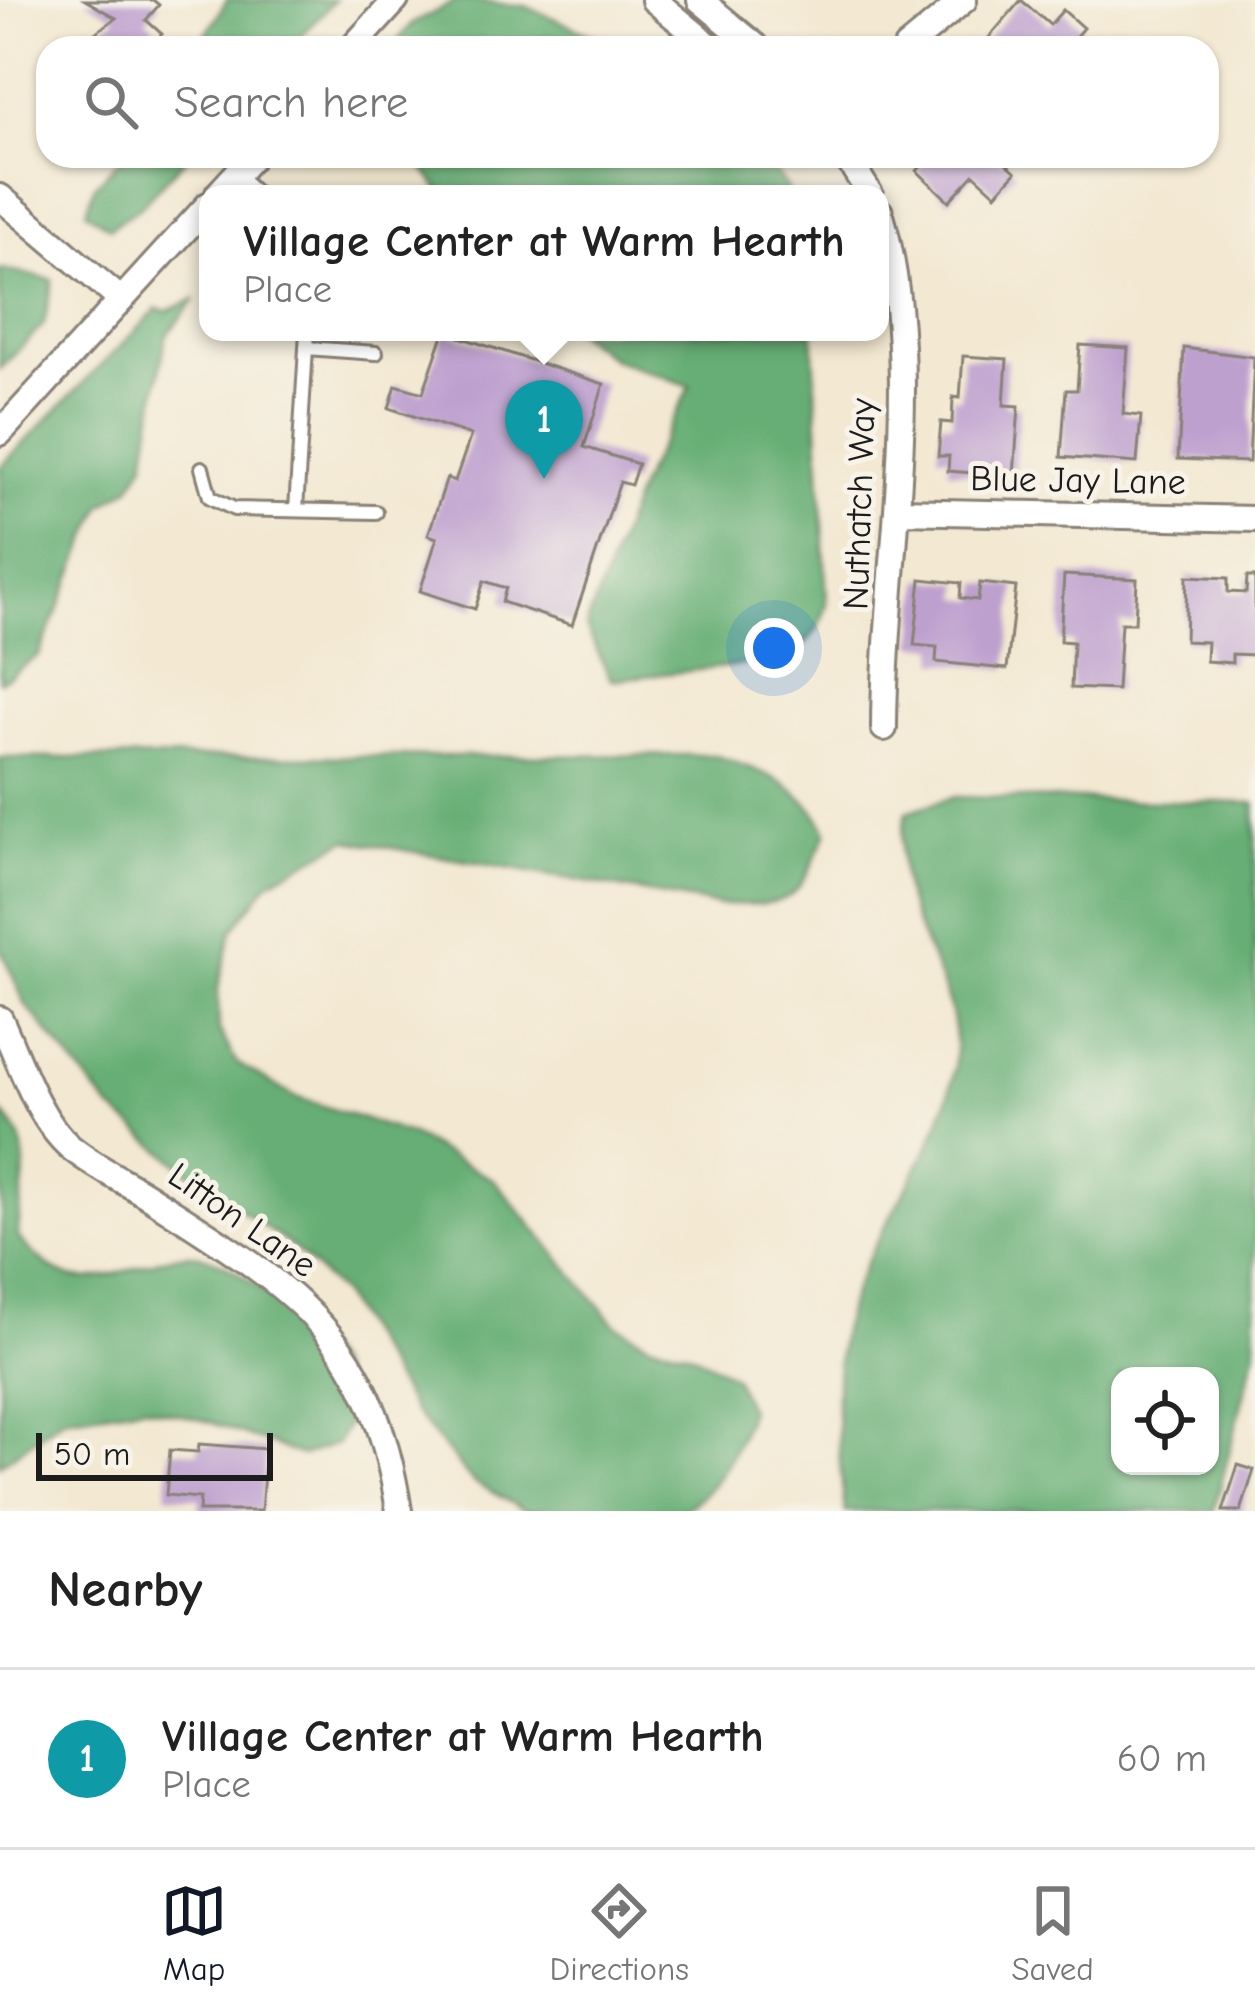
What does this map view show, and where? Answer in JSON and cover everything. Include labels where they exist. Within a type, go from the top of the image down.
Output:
[{"type":"street","points":[[363,36],[396,0]]},
{"type":"street","points":[[654,0],[698,36]]},
{"type":"street","points":[[700,0],[744,36]]},
{"type":"street","points":[[920,36],[964,0]]},
{"type":"street","points":[[0,197],[121,300]]},
{"type":"street","points":[[0,433],[199,216]]},
{"type":"street","name":"Nuthatch Way","points":[[884,728],[900,511],[897,308],[889,263]]},
{"type":"street","name":"Blue Jay Lane","points":[[900,511],[1255,519]]},
{"type":"street","name":"Litton Lane","points":[[2,1028],[68,1145],[300,1299],[339,1343],[368,1391],[392,1466],[399,1511]]},
{"type":"lane","points":[[296,510],[306,341]]},
{"type":"lane","points":[[306,348],[376,353]]},
{"type":"lane","points":[[202,467],[205,488],[220,505],[376,512]]},
{"type":"green space","points":[[227,0],[335,0],[301,36],[205,36]]},
{"type":"green space","points":[[458,0],[525,6],[595,36],[402,36],[412,24]]},
{"type":"green space","points":[[112,168],[177,168],[141,206],[110,228],[86,211],[94,187]]},
{"type":"green space","points":[[423,168],[773,168],[784,185],[436,185]]},
{"type":"green space","points":[[0,269],[53,280],[44,324],[0,369]]},
{"type":"green space","points":[[196,299],[166,336],[145,462],[131,487],[102,506],[39,655],[0,682],[0,467],[157,309],[167,311]]},
{"type":"green space","points":[[588,341],[813,341],[827,604],[820,625],[794,659],[611,680],[586,627],[639,486],[690,386],[613,359]]},
{"type":"green space","points":[[714,755],[765,774],[794,791],[827,832],[799,887],[779,901],[717,905],[347,840],[269,882],[232,931],[218,988],[219,1030],[237,1063],[295,1097],[409,1134],[494,1180],[615,1324],[649,1343],[689,1352],[734,1376],[749,1410],[725,1468],[695,1502],[681,1511],[526,1511],[472,1481],[414,1412],[340,1293],[295,1249],[198,1180],[109,1107],[25,1004],[0,948],[0,758]]},
{"type":"green space","points":[[954,797],[1255,803],[1255,1352],[1214,1511],[845,1511],[837,1383],[847,1310],[872,1251],[933,1136],[953,1076],[950,1007],[913,917],[901,851],[907,812]]},
{"type":"green space","points":[[2,1113],[21,1141],[25,1170],[18,1237],[34,1254],[62,1274],[90,1279],[192,1254],[210,1258],[251,1281],[309,1333],[335,1365],[351,1418],[337,1444],[302,1456],[210,1422],[144,1406],[62,1418],[0,1465]]},
{"type":"building","points":[[85,0],[153,0],[159,5],[146,20],[162,34],[91,36],[116,18]]},
{"type":"building","points":[[1021,0],[1050,25],[1063,10],[1083,28],[1076,36],[990,36]]},
{"type":"building","points":[[1012,168],[1016,172],[996,194],[974,174],[949,201],[917,171]]},
{"type":"building","points":[[441,341],[472,341],[604,384],[584,447],[638,464],[631,485],[620,482],[572,625],[502,602],[506,588],[484,581],[475,609],[420,591],[437,538],[428,535],[447,478],[455,481],[471,435],[389,408],[396,385],[423,393]]},
{"type":"building","points":[[1080,345],[1128,348],[1123,414],[1141,416],[1137,463],[1061,457],[1066,390],[1077,390]]},
{"type":"building","points":[[1184,348],[1254,357],[1249,462],[1178,459]]},
{"type":"building","points":[[963,356],[1007,359],[1004,405],[1019,406],[1014,476],[948,471],[949,456],[938,456],[941,422],[952,423],[953,397],[960,398]]},
{"type":"building","points":[[1064,575],[1137,579],[1135,623],[1121,623],[1117,690],[1071,688],[1073,642],[1060,641]]},
{"type":"building","points":[[1187,576],[1228,578],[1228,592],[1246,593],[1247,577],[1255,577],[1255,655],[1232,654],[1232,663],[1206,661],[1207,642],[1185,641]]},
{"type":"building","points":[[921,579],[961,583],[960,598],[978,600],[980,583],[1016,587],[1007,669],[936,662],[937,647],[914,645]]},
{"type":"building","points":[[199,1444],[266,1449],[261,1511],[199,1511],[200,1498],[166,1495],[170,1450],[198,1452]]},
{"type":"building","points":[[1238,1465],[1254,1470],[1241,1511],[1223,1511]]},
{"type":"place","name":"Village Center at Warm Hearth","points":[[544,479]]}]
